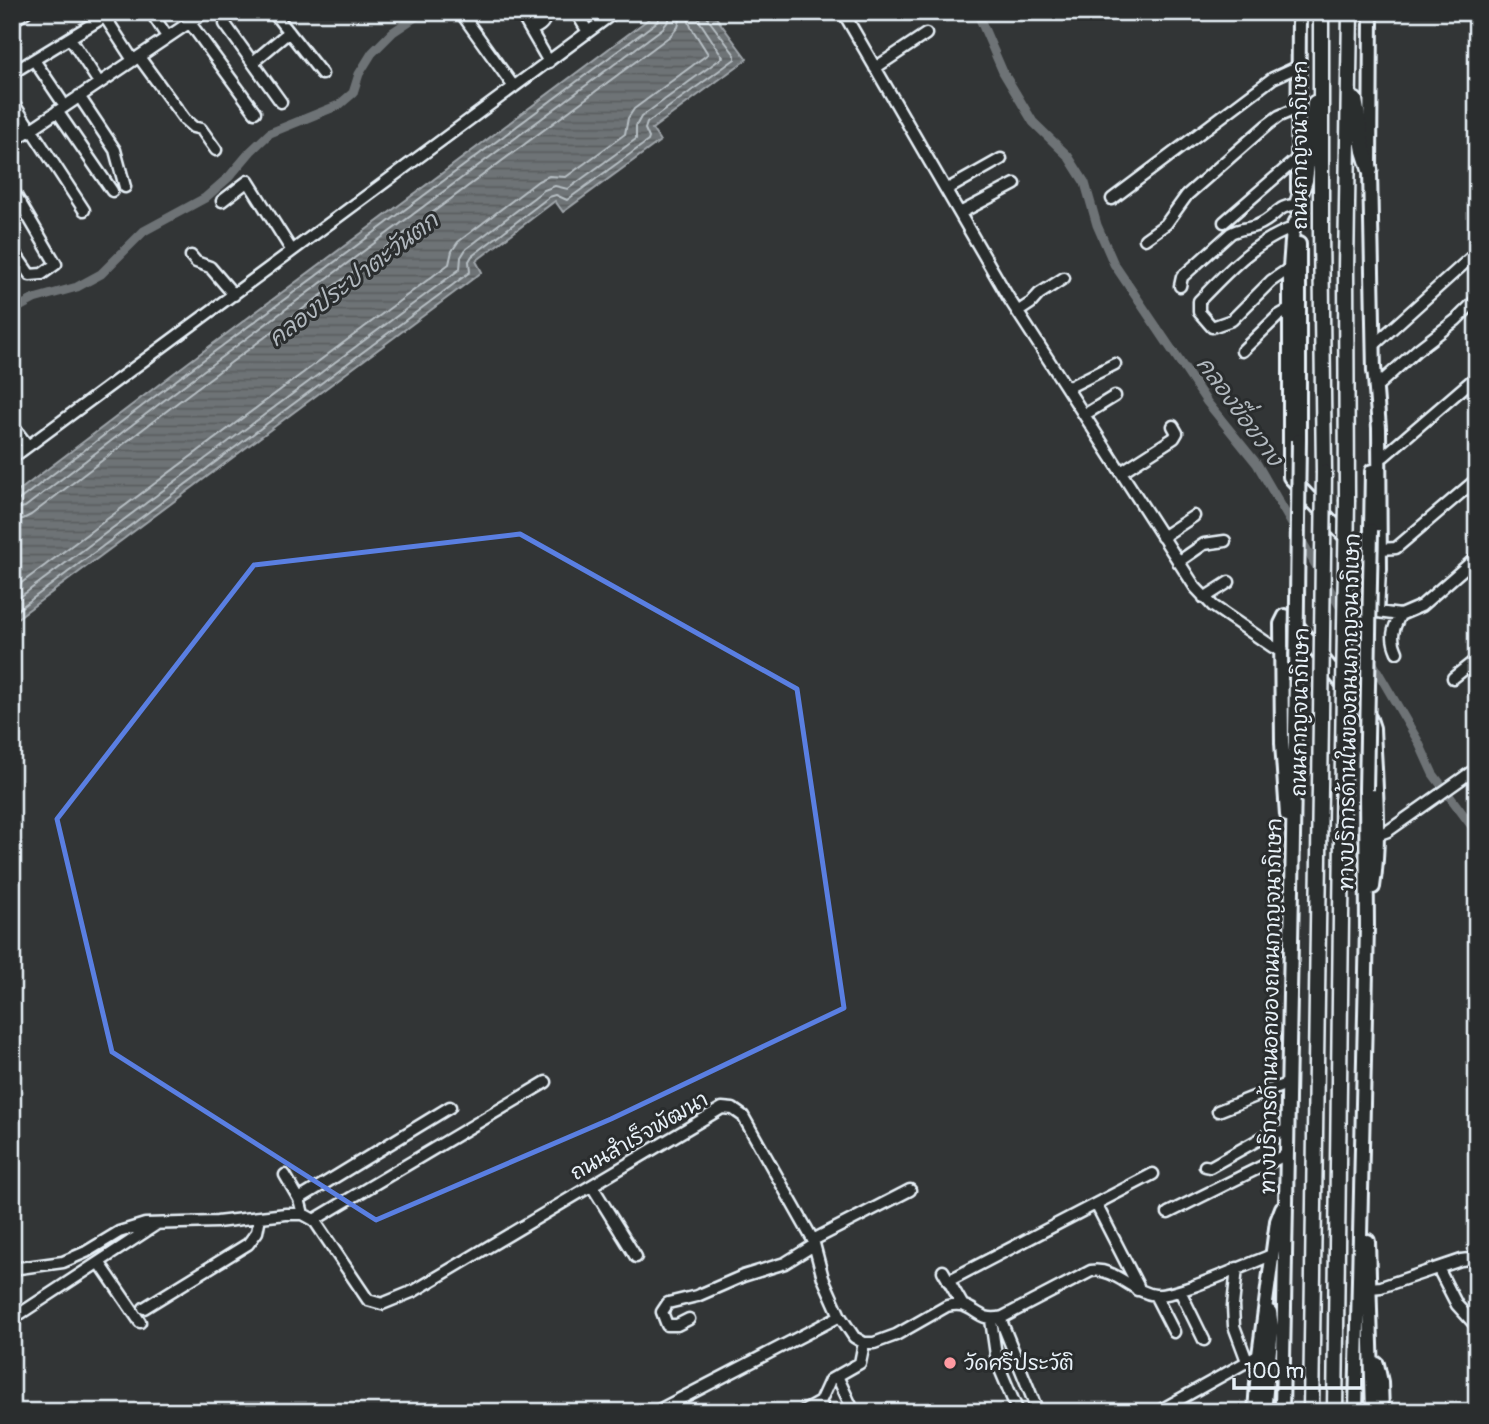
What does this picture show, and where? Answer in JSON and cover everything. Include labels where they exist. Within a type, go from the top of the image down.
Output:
[{"type":"highway","name":"ถนนกาญจนาภิเษก","points":[[1311,1412],[1324,472],[1321,12]]},
{"type":"highway","name":"ถนนกาญจนาภิเษก","points":[[1335,1412],[1347,500],[1346,269],[1350,12]]},
{"type":"highway","points":[[1349,60],[1364,151],[1370,170]]},
{"type":"highway","points":[[1298,207],[1305,180],[1311,119],[1321,80]]},
{"type":"main road","name":"ทางบริการด้านนอกของถนนกาญจนาภิเษก","points":[[1282,1412],[1296,680],[1300,12]]},
{"type":"main road","name":"ทางบริการด้านในของถนนกาญจนาภิเษก","points":[[1356,1412],[1364,1334],[1361,1203],[1374,366],[1370,170],[1371,12]]},
{"type":"main road","points":[[1298,207],[1293,228],[1290,268],[1290,477],[1364,558],[1380,570]]},
{"type":"main road","points":[[1374,366],[1379,457],[1380,570]]},
{"type":"main road","points":[[1292,874],[1284,789],[1281,624],[1283,618],[1289,617],[1370,719],[1373,728],[1377,835],[1376,866],[1367,927]]},
{"type":"main road","points":[[1255,1412],[1259,1355],[1272,1255],[1277,1221],[1286,1198]]},
{"type":"main road","points":[[1361,1203],[1368,1242],[1370,1305],[1364,1334],[1373,1412]]},
{"type":"main road","points":[[1264,1412],[1272,1328],[1268,1294]]},
{"type":"main road","points":[[1364,1334],[1381,1382],[1381,1412]]},
{"type":"street","points":[[12,21],[26,12]]},
{"type":"street","points":[[151,12],[166,35]]},
{"type":"street","points":[[274,12],[323,74]]},
{"type":"street","points":[[520,12],[549,62]]},
{"type":"street","points":[[531,30],[542,25],[545,12]]},
{"type":"street","points":[[576,12],[588,32]]},
{"type":"street","points":[[12,458],[615,12]]},
{"type":"street","points":[[843,12],[1008,296],[1178,562],[1204,598],[1273,647],[1283,650]]},
{"type":"street","points":[[12,142],[201,13]]},
{"type":"street","points":[[12,73],[108,15],[135,57],[185,120],[193,127],[201,129],[216,150]]},
{"type":"street","points":[[464,17],[514,87]]},
{"type":"street","points":[[190,23],[255,112]]},
{"type":"street","points":[[225,23],[281,102]]},
{"type":"street","points":[[253,62],[289,32]]},
{"type":"street","points":[[875,68],[926,34]]},
{"type":"street","points":[[70,38],[96,78]]},
{"type":"street","points":[[34,60],[61,100]]},
{"type":"street","points":[[1112,200],[1273,78],[1299,66]]},
{"type":"street","points":[[79,96],[115,150],[125,187]]},
{"type":"street","points":[[12,101],[84,210]]},
{"type":"street","points":[[1145,239],[1166,224],[1187,195],[1267,125],[1279,116],[1298,108]]},
{"type":"street","points":[[57,111],[112,191]]},
{"type":"street","points":[[1224,222],[1298,158]]},
{"type":"street","points":[[946,190],[1002,159]]},
{"type":"street","points":[[222,201],[248,181],[292,251]]},
{"type":"street","points":[[960,213],[1015,184]]},
{"type":"street","points":[[12,189],[56,264],[42,274],[30,275],[12,249]]},
{"type":"street","points":[[12,210],[21,203]]},
{"type":"street","points":[[1180,286],[1182,277],[1231,233],[1257,226],[1287,205],[1298,207]]},
{"type":"street","points":[[1290,268],[1271,281],[1232,320],[1212,327],[1199,312],[1199,301],[1246,255],[1269,238],[1293,228]]},
{"type":"street","points":[[191,256],[196,262],[210,267],[234,295]]},
{"type":"street","points":[[1374,345],[1475,257]]},
{"type":"street","points":[[1019,311],[1039,293],[1064,278]]},
{"type":"street","points":[[1376,387],[1477,299]]},
{"type":"street","points":[[1242,351],[1278,316],[1290,309]]},
{"type":"street","points":[[1067,388],[1115,364]]},
{"type":"street","points":[[1379,457],[1384,456],[1477,376]]},
{"type":"street","points":[[1084,415],[1115,396]]},
{"type":"street","points":[[12,425],[28,446]]},
{"type":"street","points":[[1121,472],[1174,438],[1177,433],[1173,426]]},
{"type":"street","points":[[1381,549],[1396,548],[1477,479]]},
{"type":"street","points":[[1163,537],[1194,516]]},
{"type":"street","points":[[1178,562],[1204,544],[1225,541]]},
{"type":"street","points":[[1380,570],[1378,612],[1400,615],[1420,606],[1477,557]]},
{"type":"street","points":[[1204,598],[1229,582]]},
{"type":"street","points":[[1397,652],[1392,641],[1392,630],[1400,615]]},
{"type":"street","points":[[1453,678],[1477,659]]},
{"type":"street","points":[[1377,835],[1388,831],[1477,768]]},
{"type":"street","points":[[314,1220],[546,1082]]},
{"type":"street","points":[[1218,1111],[1289,1083]]},
{"type":"street","points":[[299,1199],[450,1107]]},
{"type":"street","name":"ถนนสำเร็จพัฒนา","points":[[303,1214],[314,1220],[368,1300],[382,1304],[414,1291],[722,1108],[733,1109],[743,1116],[814,1242],[823,1278],[839,1316],[854,1337],[864,1343]]},
{"type":"street","points":[[1205,1166],[1210,1167],[1265,1136],[1288,1130]]},
{"type":"street","points":[[1168,1213],[1287,1154]]},
{"type":"street","points":[[948,1281],[1153,1174]]},
{"type":"street","points":[[12,1269],[63,1262],[119,1232],[145,1224],[217,1222],[303,1214],[299,1199],[285,1175]]},
{"type":"street","points":[[592,1186],[636,1256]]},
{"type":"street","points":[[688,1319],[677,1325],[667,1325],[662,1312],[665,1306],[674,1301],[697,1296],[743,1276],[785,1263],[814,1242],[910,1190]]},
{"type":"street","points":[[1096,1204],[1138,1286],[1137,1290]]},
{"type":"street","points":[[144,1308],[248,1244],[257,1232],[260,1217]]},
{"type":"street","points":[[12,1319],[157,1223]]},
{"type":"street","points":[[943,1271],[962,1304],[984,1318],[996,1319],[1091,1271],[1110,1273],[1137,1290],[1155,1295],[1180,1291],[1272,1255]]},
{"type":"street","points":[[1370,1288],[1381,1287],[1461,1260],[1477,1258]]},
{"type":"street","points":[[99,1262],[140,1322]]},
{"type":"street","points":[[1237,1268],[1234,1326],[1247,1361]]},
{"type":"street","points":[[1438,1268],[1457,1304],[1477,1327]]},
{"type":"street","points":[[1180,1291],[1204,1339]]},
{"type":"street","points":[[1155,1295],[1174,1332]]},
{"type":"street","points":[[802,1412],[822,1407],[831,1380],[860,1363],[864,1343],[874,1343],[896,1335],[947,1306],[962,1304]]},
{"type":"street","points":[[655,1412],[839,1316]]},
{"type":"street","points":[[996,1319],[997,1362],[1018,1412]]},
{"type":"street","points":[[996,1319],[1038,1412]]},
{"type":"street","points":[[1157,1412],[1259,1355]]},
{"type":"street","points":[[837,1376],[854,1412]]},
{"type":"highlighted area","points":[[520,534],[797,689],[844,1008],[611,1119],[376,1220],[112,1052],[57,819],[254,565]]},
{"type":"water","name":"คลองประปาตะวันตก","points":[[658,12],[712,12],[747,59],[652,129],[660,141],[563,212],[555,201],[476,261],[482,272],[12,622],[12,496]]},
{"type":"waterway","points":[[12,311],[34,299],[77,287],[101,274],[144,231],[205,198],[229,177],[270,133],[339,105],[353,93],[359,74],[372,53],[393,32],[423,12]]},
{"type":"waterway","name":"คลองขื่อขวาง","points":[[977,12],[1003,72],[1033,122],[1068,156],[1085,183],[1097,225],[1114,264],[1207,402],[1257,464],[1418,741],[1433,774],[1477,833]]},
{"type":"place","name":"วัดศรีประวัติ","points":[[950,1363]]}]
